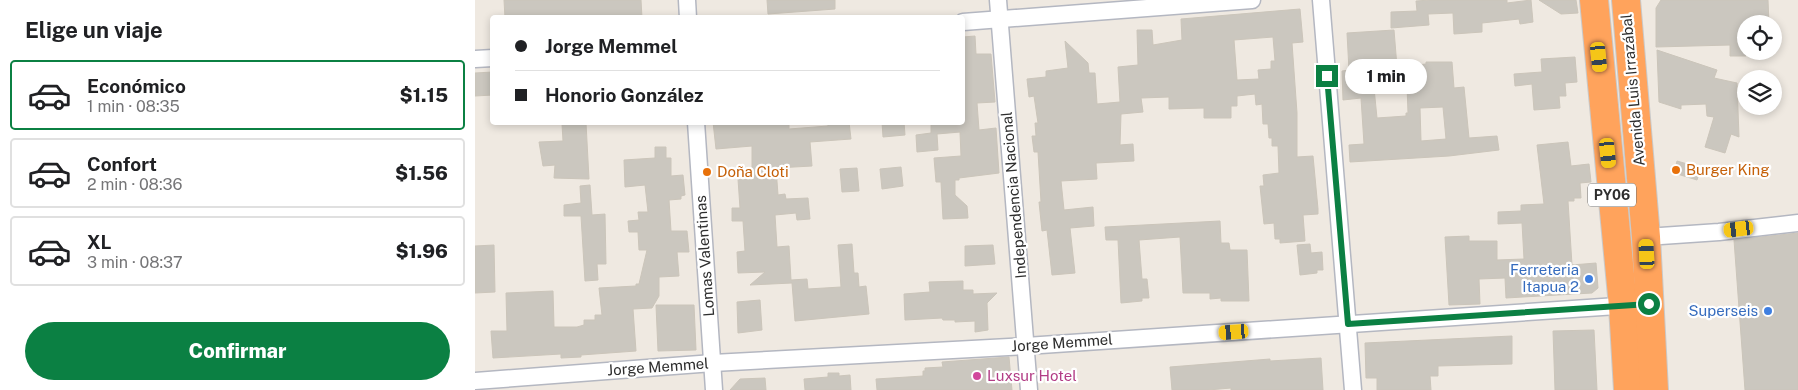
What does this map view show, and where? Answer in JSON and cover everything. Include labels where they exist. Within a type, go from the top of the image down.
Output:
[{"type":"highway","name":"Avenida Luis Irrazábal","points":[[1594,0],[1636,305],[1654,390]]},
{"type":"highway","name":"Avenida Luis Irrazábal","points":[[1626,0],[1646,237],[1636,305],[1628,390]]},
{"type":"street","points":[[687,0],[688,15]]},
{"type":"street","name":"Independencia Nacional","points":[[998,0],[1029,390]]},
{"type":"street","points":[[965,22],[1251,0]]},
{"type":"street","points":[[1321,0],[1353,390]]},
{"type":"street","points":[[475,59],[490,58]]},
{"type":"street","name":"Lomas Valentinas","points":[[696,125],[714,390]]},
{"type":"street","points":[[1646,237],[1719,232],[1798,222]]},
{"type":"street","name":"Jorge Memmel","points":[[475,381],[713,363],[1026,346],[1636,305]]},
{"type":"building","points":[[504,0],[641,0],[642,15],[505,15]]},
{"type":"building","points":[[767,0],[835,0],[835,9],[768,14]]},
{"type":"building","points":[[1507,0],[1507,3],[1531,0],[1533,22],[1520,24],[1519,19],[1482,23],[1482,32],[1454,34],[1453,13],[1428,14],[1429,25],[1391,28],[1391,12],[1417,11],[1416,1]]},
{"type":"building","points":[[1539,0],[1576,0],[1578,13],[1561,14]]},
{"type":"building","points":[[1661,0],[1768,0],[1769,15],[1737,15],[1737,56],[1730,56],[1730,45],[1656,47],[1656,8]]},
{"type":"building","points":[[1300,9],[1303,42],[1292,43],[1297,113],[1297,157],[1313,156],[1318,209],[1318,214],[1303,215],[1305,241],[1280,243],[1280,239],[1275,239],[1274,223],[1264,224],[1260,186],[1264,186],[1263,175],[1279,173],[1278,146],[1272,146],[1272,138],[1269,138],[1268,124],[1263,124],[1262,104],[1256,105],[1255,94],[1237,96],[1237,106],[1231,106],[1231,118],[1204,118],[1204,108],[1169,109],[1169,97],[1141,98],[1143,112],[1121,114],[1120,145],[1133,144],[1134,161],[1096,163],[1097,179],[1061,181],[1064,210],[1093,207],[1094,226],[1070,228],[1075,273],[1052,275],[1047,230],[1042,231],[1039,202],[1041,202],[1038,152],[1034,152],[1032,136],[1036,136],[1035,123],[1038,123],[1034,96],[1029,97],[1027,79],[1046,77],[1046,71],[1068,68],[1065,41],[1088,63],[1089,73],[1095,73],[1097,104],[1120,102],[1118,67],[1138,65],[1137,30],[1152,30],[1153,45],[1182,40],[1181,19]],"holes":[[[1273,37],[1275,61],[1271,61],[1271,69],[1258,70],[1259,79],[1237,80],[1234,40]]]},
{"type":"building","points":[[1394,30],[1397,67],[1426,64],[1426,62],[1452,62],[1454,88],[1464,87],[1469,138],[1497,136],[1499,150],[1449,156],[1350,162],[1349,145],[1364,144],[1361,98],[1343,100],[1342,71],[1349,70],[1347,33]],"holes":[[[1407,85],[1408,113],[1406,113],[1406,116],[1377,118],[1374,88]],[[1443,107],[1446,139],[1421,141],[1420,108]]]},
{"type":"building","points":[[975,36],[976,54],[991,54],[995,102],[977,103],[979,130],[996,128],[999,173],[955,180],[955,195],[967,206],[968,218],[943,219],[941,182],[936,182],[934,158],[961,156],[960,132],[937,134],[938,150],[917,152],[916,135],[931,133],[931,125],[965,125],[965,37]]},
{"type":"building","points":[[1657,50],[1717,70],[1714,78],[1737,83],[1739,137],[1731,134],[1725,153],[1705,147],[1714,117],[1707,116],[1706,104],[1681,105],[1681,109],[1659,102]]},
{"type":"building","points":[[1575,57],[1577,82],[1565,83],[1566,96],[1559,96],[1560,108],[1534,110],[1532,84],[1515,86],[1514,74],[1542,72],[1541,59]]},
{"type":"building","points":[[490,72],[490,95],[475,96],[475,73]]},
{"type":"building","points":[[562,125],[586,125],[589,179],[554,178],[555,165],[543,166],[539,142],[563,141]]},
{"type":"building","points":[[713,125],[789,125],[789,129],[849,125],[851,139],[810,142],[812,166],[776,168],[778,195],[785,194],[786,199],[808,198],[810,219],[797,220],[796,213],[775,215],[777,247],[789,246],[791,280],[807,279],[808,289],[841,287],[838,245],[852,244],[854,273],[858,273],[859,287],[866,286],[869,314],[795,321],[792,283],[750,285],[765,272],[738,273],[737,252],[745,251],[743,221],[732,221],[732,208],[740,208],[738,179],[752,179],[752,146],[716,149]]},
{"type":"building","points":[[882,125],[904,125],[905,135],[883,137]]},
{"type":"building","points":[[1568,142],[1571,166],[1589,164],[1591,182],[1580,183],[1581,198],[1574,198],[1574,201],[1568,201],[1572,265],[1596,263],[1598,288],[1592,293],[1506,298],[1505,278],[1479,279],[1480,304],[1449,305],[1445,237],[1469,236],[1469,241],[1497,241],[1497,260],[1524,259],[1522,223],[1498,224],[1498,212],[1521,211],[1521,205],[1544,204],[1537,145]]},
{"type":"building","points":[[655,147],[666,147],[666,158],[671,158],[671,176],[683,175],[685,195],[681,196],[681,199],[669,200],[671,231],[687,231],[689,252],[677,252],[679,276],[659,277],[659,296],[652,308],[633,309],[636,351],[561,358],[561,354],[493,358],[491,331],[507,331],[506,293],[553,291],[554,327],[577,327],[584,325],[584,320],[595,320],[595,315],[602,315],[599,288],[636,286],[636,284],[639,284],[647,250],[639,250],[638,232],[629,232],[628,221],[639,220],[638,212],[648,212],[645,185],[625,187],[624,160],[655,158]]},
{"type":"building","points":[[1677,161],[1701,168],[1697,180],[1674,173]]},
{"type":"building","points":[[901,167],[903,186],[882,189],[880,169]]},
{"type":"building","points":[[857,168],[859,191],[842,192],[840,169]]},
{"type":"building","points":[[590,185],[592,215],[605,214],[606,264],[597,264],[598,280],[585,281],[581,216],[564,216],[564,205],[581,203],[580,186]]},
{"type":"building","points":[[1220,221],[1221,243],[1229,243],[1230,250],[1247,250],[1249,301],[1221,301],[1221,298],[1210,299],[1210,293],[1183,293],[1180,237],[1139,240],[1142,279],[1147,279],[1149,298],[1142,298],[1142,301],[1121,303],[1118,240],[1106,240],[1105,227]]},
{"type":"building","name":"Superseis","points":[[1798,233],[1798,390],[1745,390],[1734,240]]},
{"type":"building","points":[[1310,244],[1311,253],[1322,252],[1323,270],[1317,270],[1317,273],[1300,275],[1297,245]]},
{"type":"building","points":[[494,245],[495,292],[475,293],[475,246]]},
{"type":"building","points":[[993,245],[995,264],[965,266],[965,246]]},
{"type":"building","points":[[963,281],[963,290],[973,290],[973,294],[997,293],[987,303],[988,330],[975,332],[975,321],[955,322],[955,320],[943,320],[942,318],[905,320],[904,294],[930,292],[929,282]]},
{"type":"building","points":[[760,300],[762,330],[738,333],[737,302]]},
{"type":"building","points":[[656,305],[694,305],[696,350],[658,351]]},
{"type":"building","points":[[1594,330],[1597,390],[1555,390],[1553,331]]},
{"type":"building","points":[[1512,336],[1512,364],[1438,366],[1438,376],[1430,376],[1431,390],[1377,390],[1377,378],[1366,378],[1365,343]]},
{"type":"building","name":"Luxsur Hotel","points":[[1009,357],[1012,390],[877,390],[876,379],[923,376],[925,368],[943,367],[942,362]]},
{"type":"building","points":[[1321,358],[1323,390],[1231,390],[1231,388],[1172,390],[1170,367],[1270,359],[1270,361]]},
{"type":"building","points":[[828,373],[839,373],[839,376],[850,375],[851,390],[805,390],[804,379],[828,377]]},
{"type":"building","points":[[765,378],[766,390],[730,390],[740,379]]},
{"type":"place","name":"Burger King","points":[[1676,170]]},
{"type":"place","name":"Doña Cloti","points":[[707,172]]},
{"type":"place","name":"Ferreteria Itapua 2","points":[[1589,279]]},
{"type":"place","name":"Superseis","points":[[1768,311]]},
{"type":"place","name":"Luxsur Hotel","points":[[977,376]]},
{"type":"route","points":[[1327,76],[1348,324],[1649,304]]}]
